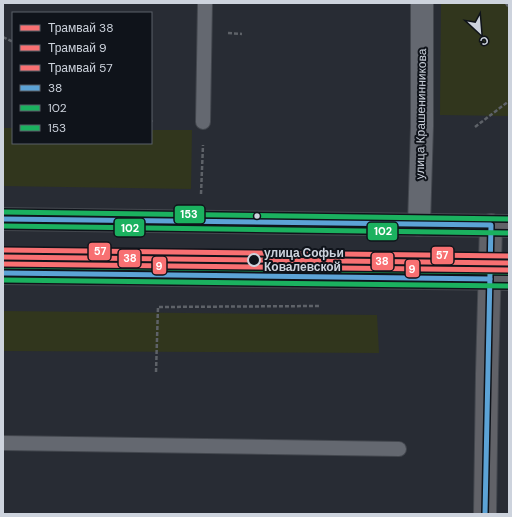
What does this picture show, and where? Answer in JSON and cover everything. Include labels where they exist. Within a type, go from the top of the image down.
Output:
[{"type":"main road","points":[[3,219],[500,226],[499,279],[485,514]]},
{"type":"main road","points":[[3,274],[499,279]]},
{"type":"street","name":"улица Крашенинникова","points":[[419,225],[422,126],[422,3]]},
{"type":"lane","points":[[203,122],[205,3]]},
{"type":"lane","points":[[3,442],[399,448]]},
{"type":"path","points":[[506,3],[509,8]]},
{"type":"path","points":[[3,36],[12,41]]},
{"type":"path","points":[[475,127],[509,102]]},
{"type":"path","points":[[201,194],[203,122]]},
{"type":"path","points":[[156,372],[158,307],[324,306]]},
{"type":"green space","points":[[441,3],[509,3],[509,116],[440,115]]},
{"type":"green space","points":[[3,128],[12,128],[12,144],[152,144],[152,130],[192,130],[191,189],[3,186]]},
{"type":"green space","points":[[3,311],[377,315],[379,353],[3,351]]},
{"type":"tram line","name":"57","points":[[3,250],[509,256]]},
{"type":"tram line","name":"38","points":[[3,257],[509,263]]},
{"type":"tram line","name":"9","points":[[3,264],[509,270]]},
{"type":"transit line","name":"153","points":[[3,212],[509,219]]},
{"type":"transit line","name":"38","points":[[3,219],[491,225],[485,514]]},
{"type":"transit line","name":"102","points":[[3,226],[509,233]]},
{"type":"transit line","name":"153","points":[[3,266],[509,272]]},
{"type":"transit line","name":"38","points":[[3,273],[490,279]]},
{"type":"transit line","name":"102","points":[[3,280],[509,286]]},
{"type":"place","name":"улица Софьи Ковалевской","points":[[254,260]]}]
